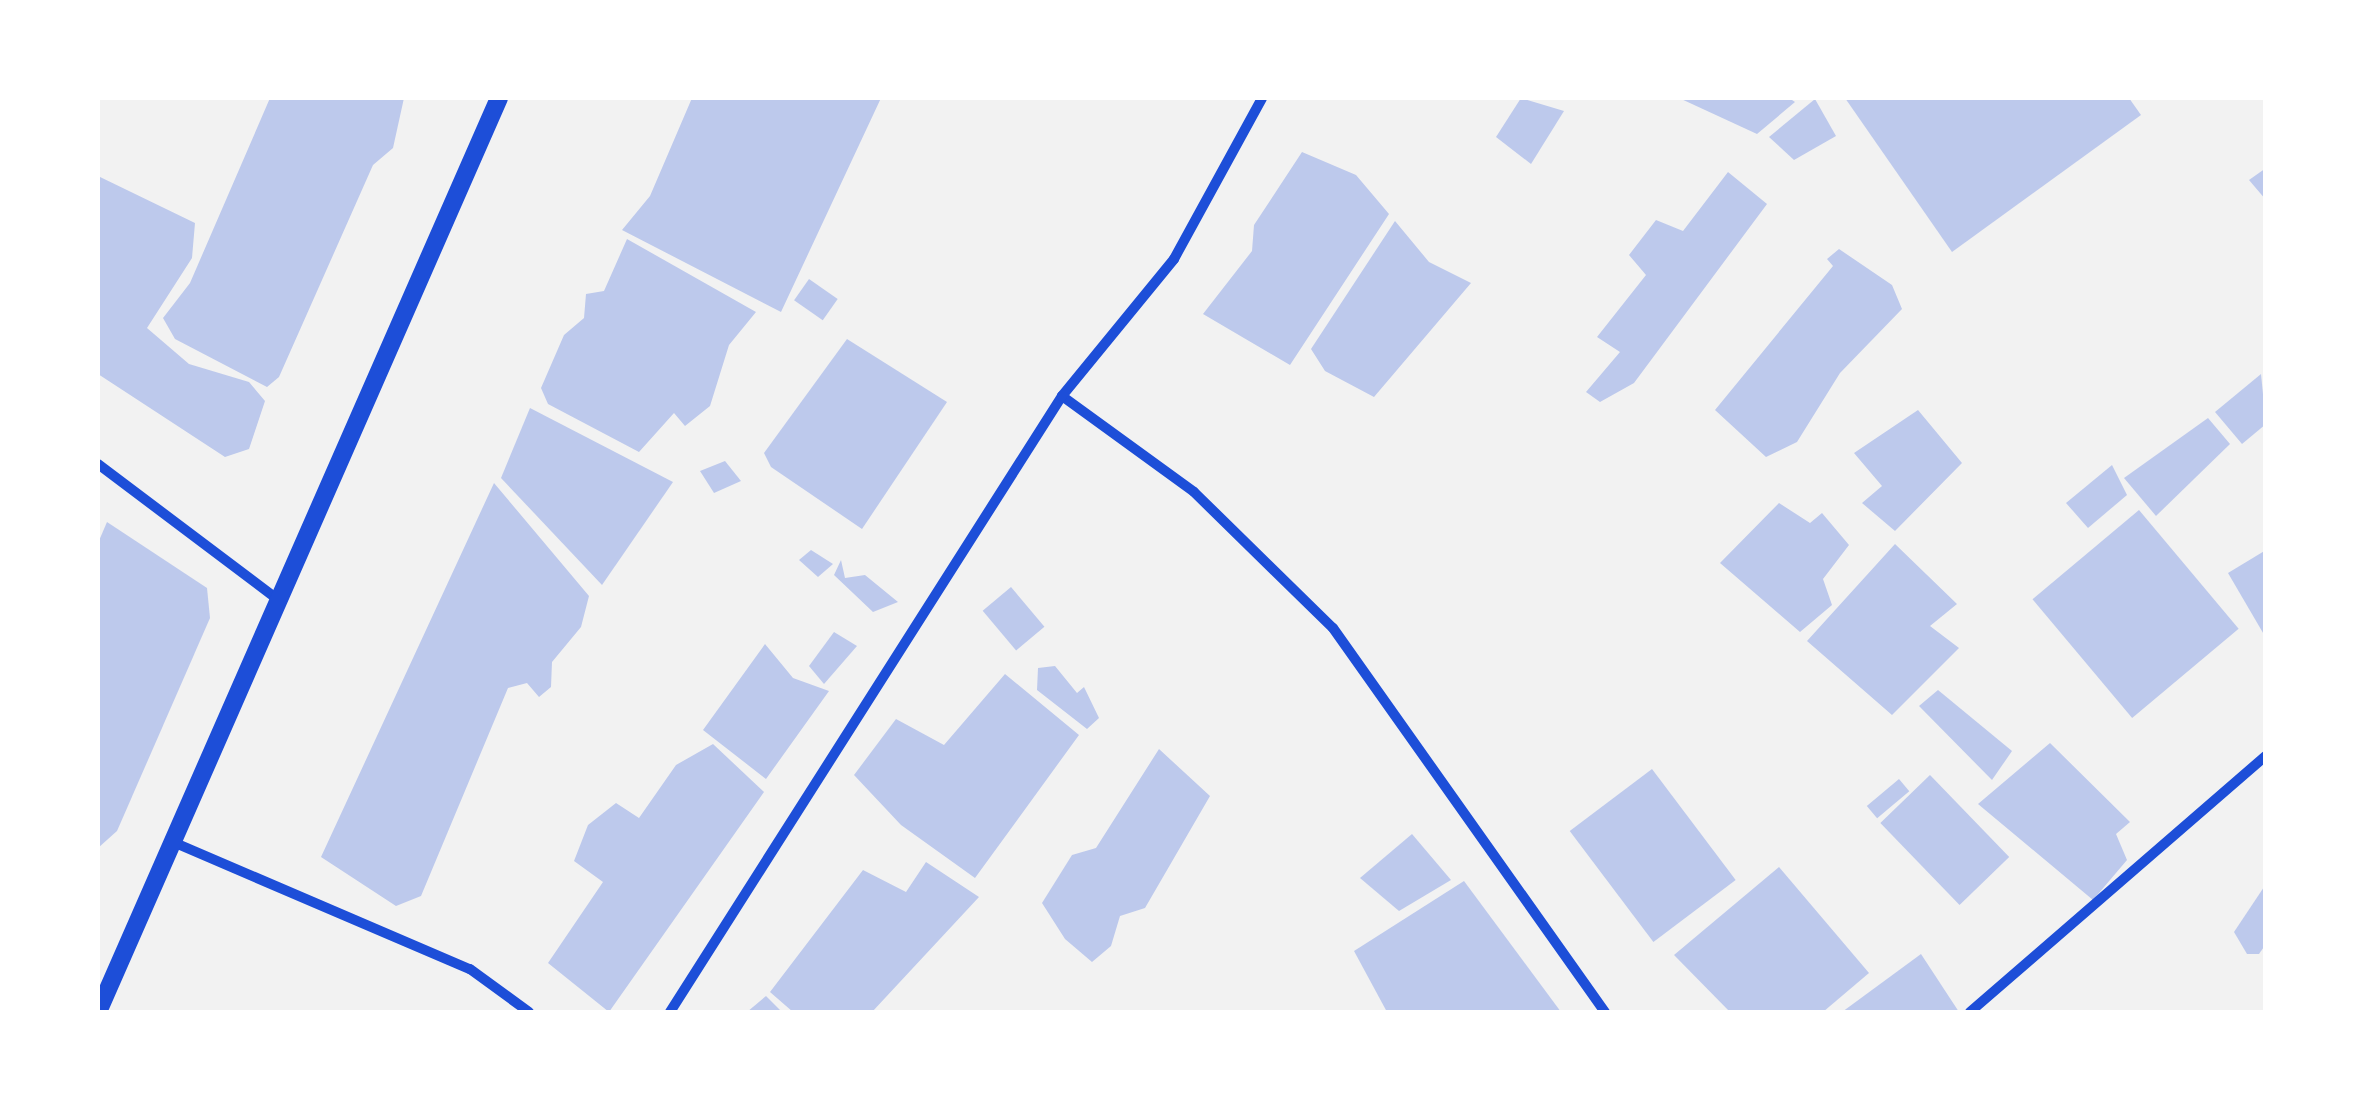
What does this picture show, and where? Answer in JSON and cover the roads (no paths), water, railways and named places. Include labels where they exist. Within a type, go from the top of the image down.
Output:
[{"type":"street","points":[[98,1012],[276,598],[499,98]]},
{"type":"street","points":[[670,1012],[1062,396],[1174,258],[1262,98]]},
{"type":"street","points":[[1062,396],[1194,492],[1332,628],[1605,1012]]},
{"type":"street","points":[[98,464],[276,598]]},
{"type":"street","points":[[1970,1012],[2266,756]]},
{"type":"street","points":[[173,842],[470,970],[528,1012]]}]
